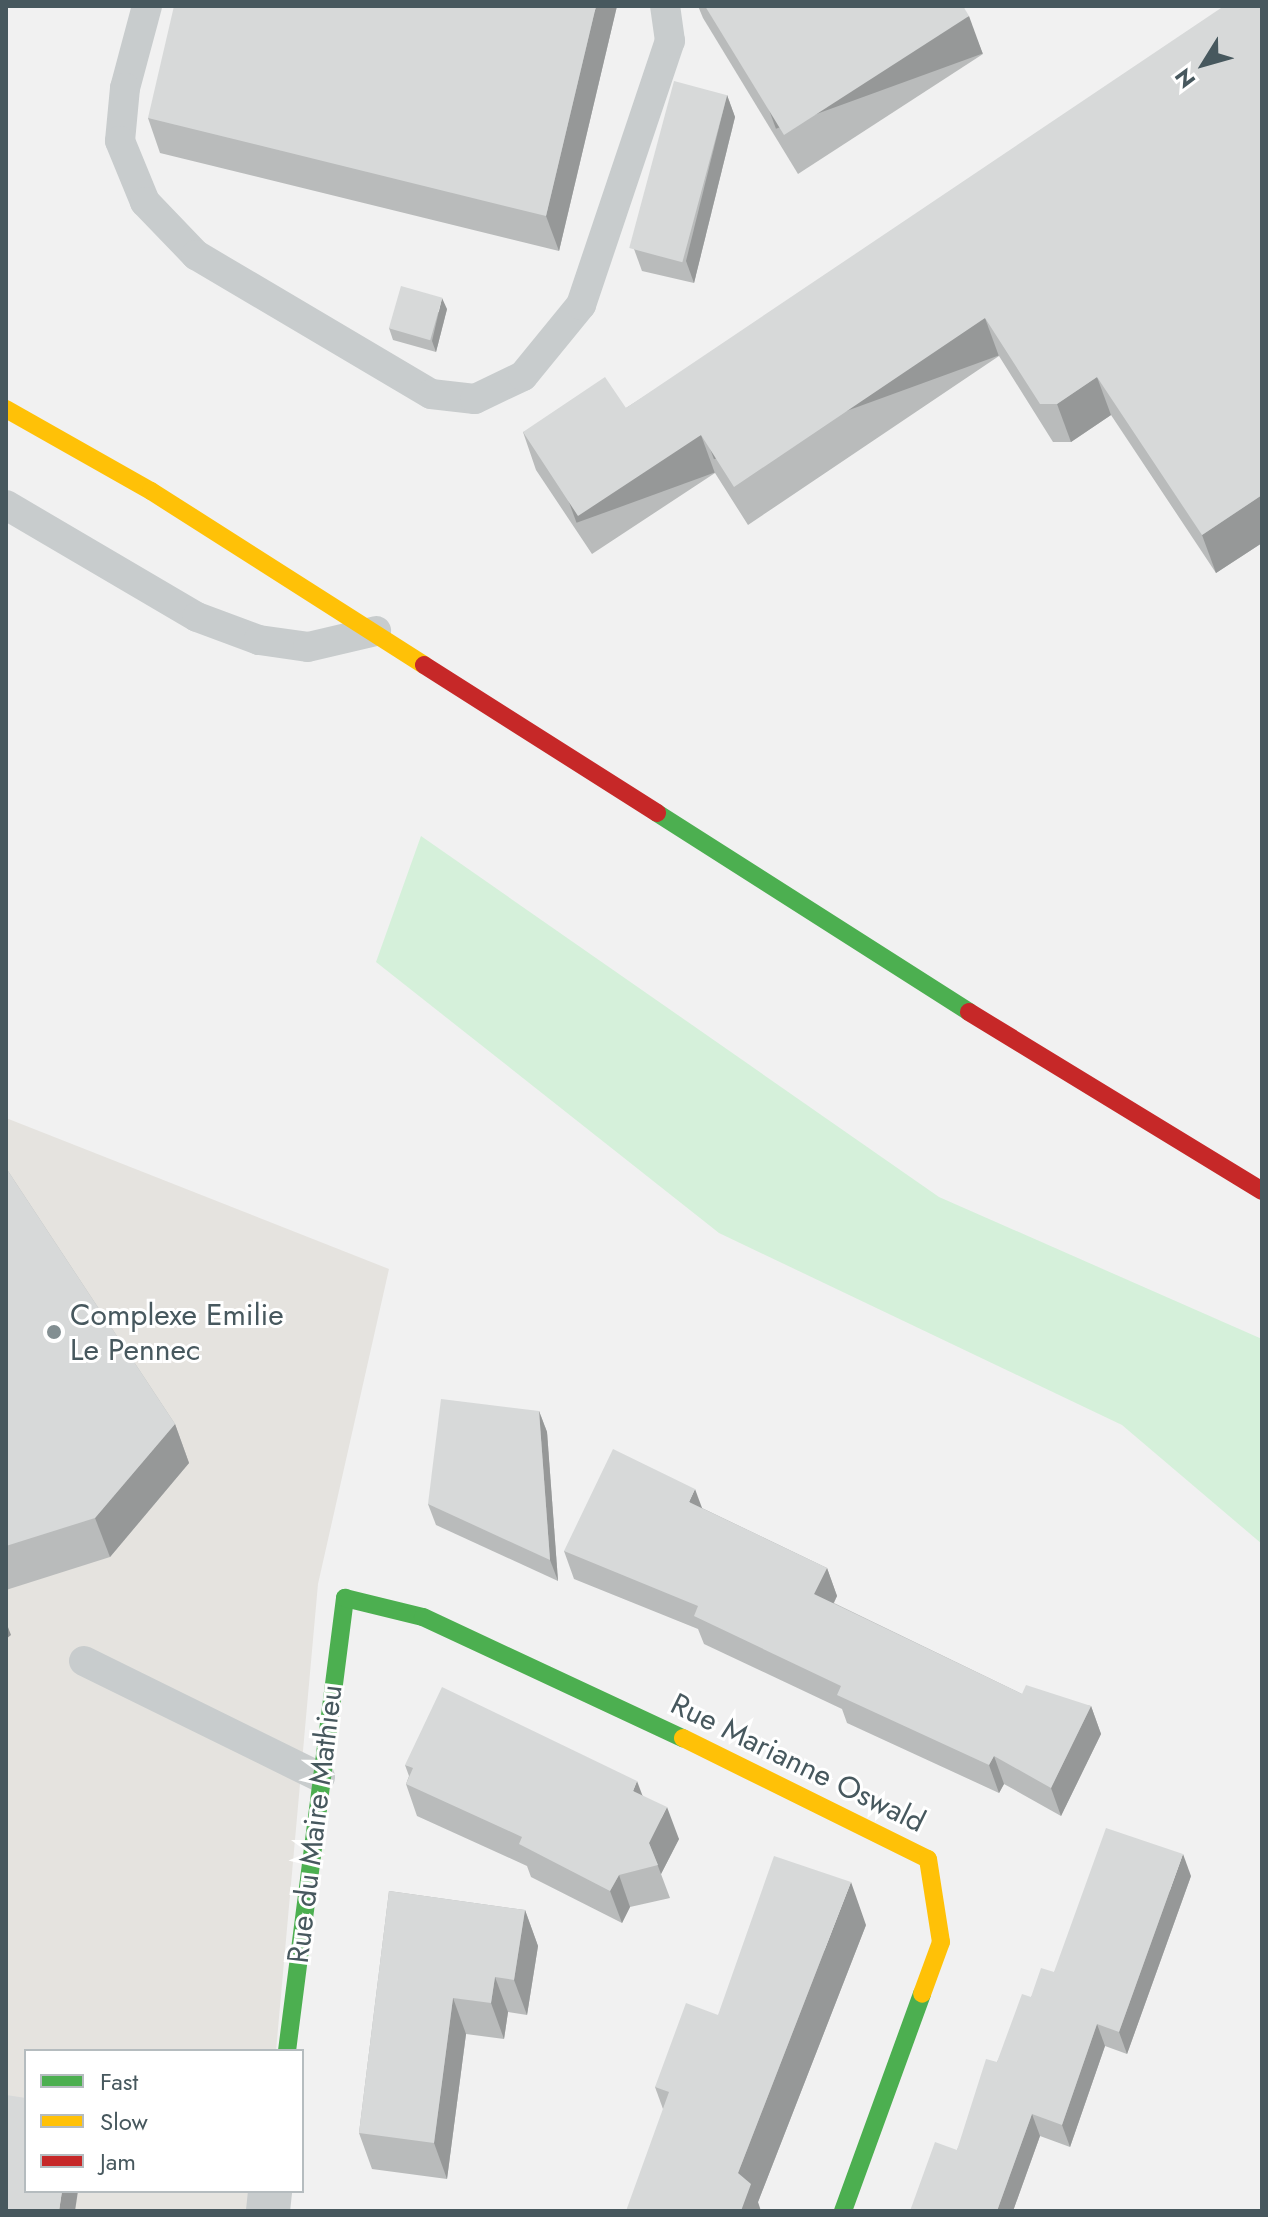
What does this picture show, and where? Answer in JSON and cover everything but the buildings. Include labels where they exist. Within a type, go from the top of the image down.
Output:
[{"type":"street","points":[[6,409],[376,631],[1113,1104],[1262,1191]]},
{"type":"street","name":"Rue du Maire Mathieu","points":[[287,2049],[345,1598]]},
{"type":"street","name":"Rue Marianne Oswald","points":[[345,1598],[423,1617],[534,1665],[928,1859],[941,1942],[843,2211]]},
{"type":"lane","points":[[147,6],[125,88],[120,141],[145,202],[209,262],[431,394],[475,399],[523,376],[581,305],[670,41],[665,6]]},
{"type":"lane","points":[[6,505],[197,617],[259,640],[308,647],[376,631]]},
{"type":"lane","points":[[84,1661],[320,1777]]},
{"type":"shaded area","points":[[6,1118],[389,1269],[318,1584],[276,2049],[24,2049],[24,2193],[264,2193],[262,2211],[6,2211]]},
{"type":"green space","points":[[421,836],[939,1197],[1262,1339],[1262,1544],[1122,1425],[719,1233],[376,962]]},
{"type":"traffic: fast","points":[[657,813],[969,1012]]},
{"type":"traffic: fast","points":[[287,2049],[345,1598],[423,1617],[683,1738]]},
{"type":"traffic: fast","points":[[843,2211],[922,1994]]},
{"type":"traffic: slow","points":[[6,409],[151,491],[424,665]]},
{"type":"traffic: slow","points":[[683,1738],[928,1859],[941,1942],[922,1994]]},
{"type":"traffic: jam","points":[[424,665],[657,813]]},
{"type":"traffic: jam","points":[[969,1012],[1262,1191]]},
{"type":"place","name":"Complexe Emilie Le Pennec","points":[[54,1332]]}]
